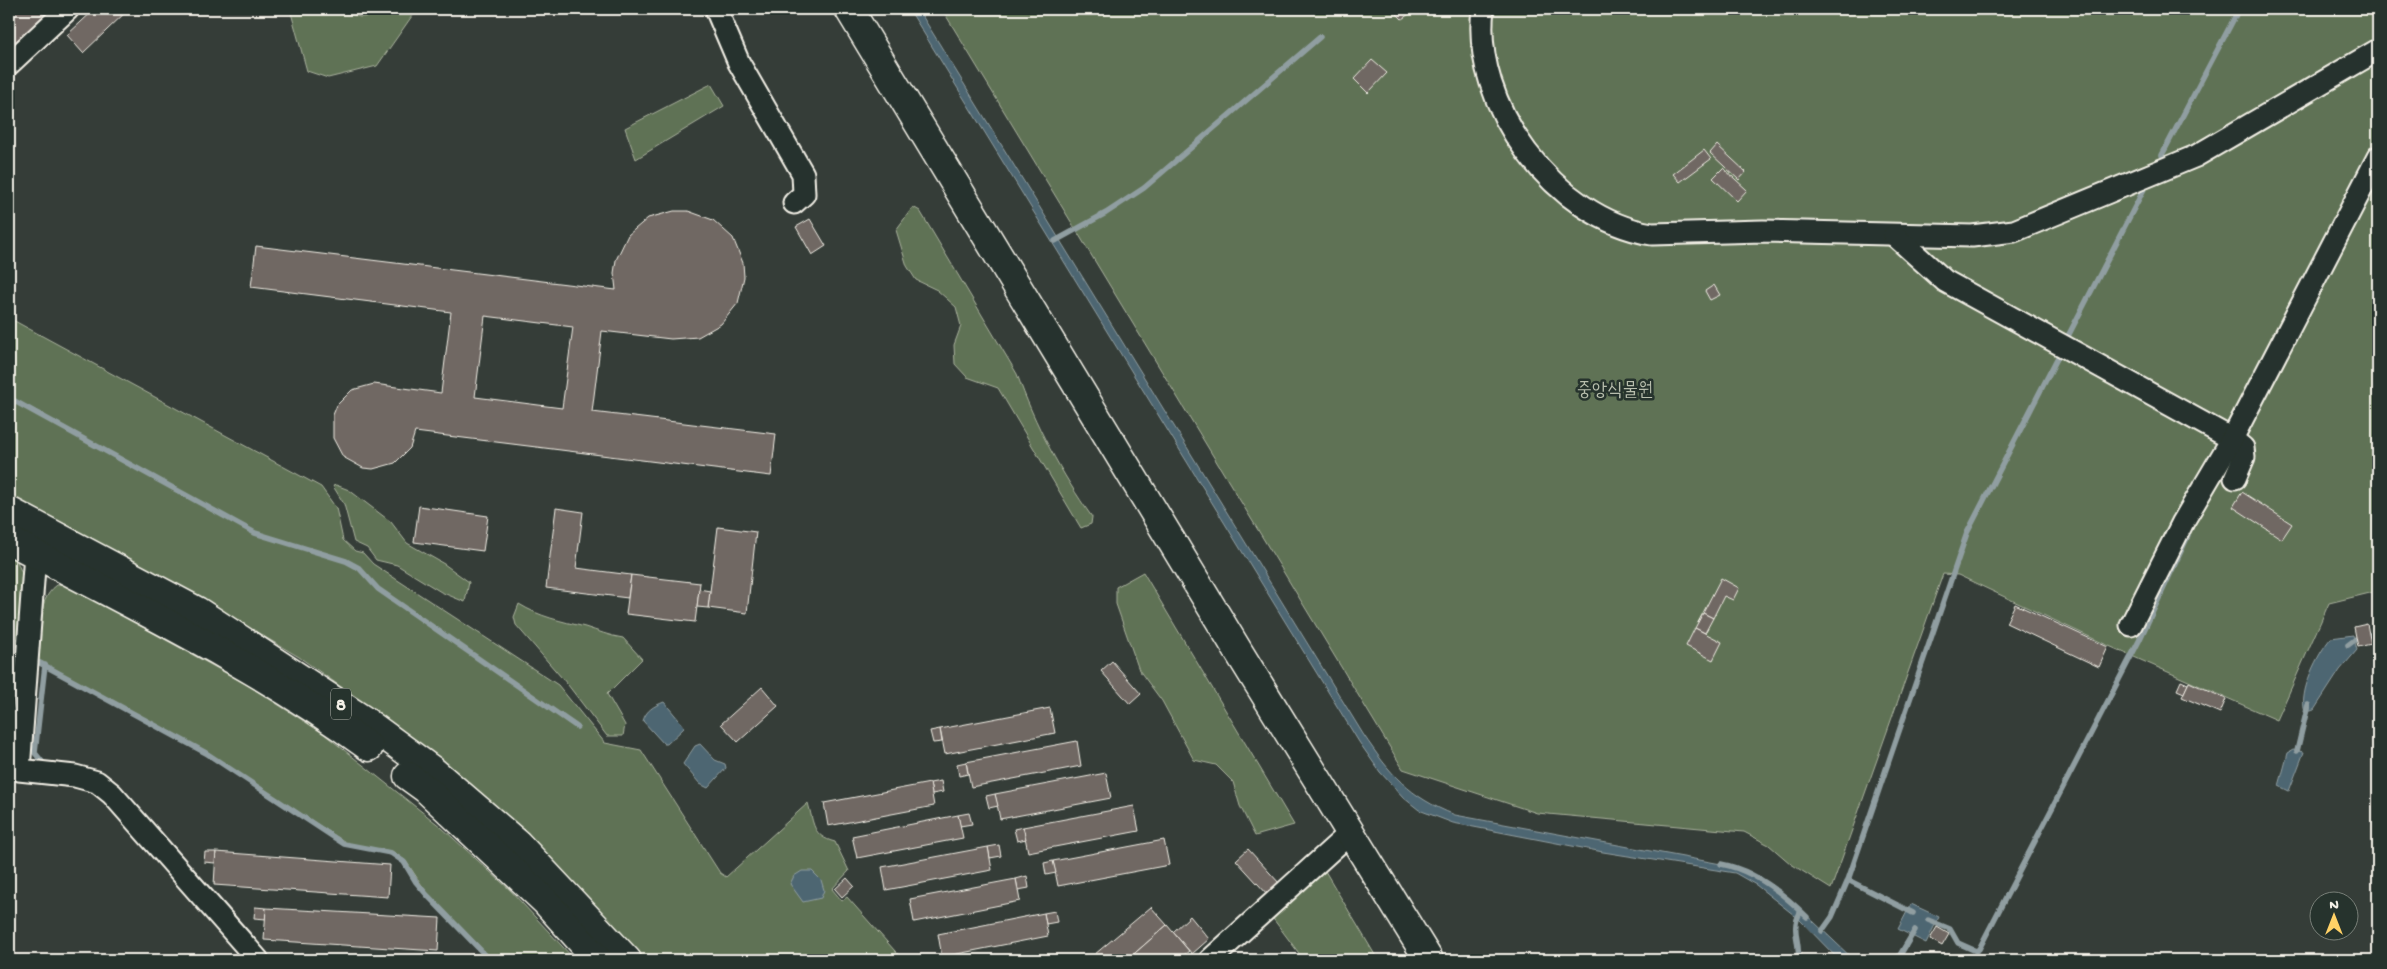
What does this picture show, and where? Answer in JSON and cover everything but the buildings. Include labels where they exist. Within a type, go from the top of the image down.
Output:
[{"type":"main road","points":[[849,9],[1429,960]]},
{"type":"main road","name":"8","points":[[9,511],[197,611],[365,720],[432,770],[518,844],[627,960]]},
{"type":"main road","name":"8","points":[[9,540],[182,631],[350,733],[426,789],[545,901],[598,960]]},
{"type":"street","points":[[9,64],[68,9]]},
{"type":"street","points":[[716,9],[717,17],[739,63],[803,174],[804,194],[794,203]]},
{"type":"street","points":[[1483,9],[1482,48],[1492,88],[1501,110],[1537,164],[1560,188],[1584,206],[1614,223],[1637,232],[1652,234],[1763,231],[1894,235],[1980,235],[2014,231],[2196,156],[2378,50]]},
{"type":"street","points":[[2131,625],[2183,522],[2232,439],[2378,157]]},
{"type":"street","points":[[1894,235],[1946,281],[2232,439],[2244,448],[2244,456],[2235,478]]},
{"type":"street","points":[[34,554],[19,770],[76,776],[97,782],[112,794],[258,960]]},
{"type":"street","points":[[1210,960],[1350,833]]},
{"type":"green space","points":[[290,9],[333,9],[360,17],[376,16],[381,9],[422,9],[412,16],[377,66],[328,78],[307,71]]},
{"type":"green space","name":"중앙식물원","points":[[942,9],[2378,9],[2378,591],[2329,603],[2277,720],[2109,646],[1958,575],[1943,574],[1831,889],[1791,864],[1769,845],[1744,832],[1537,813],[1403,769]]},
{"type":"green space","points":[[711,84],[724,106],[636,159],[625,128]]},
{"type":"green space","points":[[913,207],[920,211],[1017,374],[1050,448],[1070,484],[1092,517],[1091,524],[1081,528],[998,388],[967,377],[955,364],[954,345],[961,326],[956,307],[937,290],[916,280],[907,266],[896,230]]},
{"type":"green space","points":[[9,318],[321,487],[336,508],[343,540],[355,551],[363,553],[373,564],[558,685],[605,743],[641,750],[720,873],[726,877],[808,803],[813,823],[818,833],[835,842],[849,871],[832,889],[842,901],[847,897],[903,960],[644,960],[520,830],[453,771],[378,713],[299,657],[236,620],[9,498]]},
{"type":"green space","points":[[336,485],[349,490],[391,522],[407,543],[444,564],[469,582],[465,602],[441,592],[397,565],[376,560],[367,548],[354,542],[344,504],[333,486]]},
{"type":"green space","points":[[9,553],[16,559],[25,581],[17,647],[9,643]]},
{"type":"green space","points":[[1143,572],[1294,825],[1255,836],[1240,806],[1233,782],[1216,765],[1194,760],[1162,701],[1139,670],[1116,604],[1116,587]]},
{"type":"green space","points":[[65,584],[249,686],[324,734],[441,827],[510,890],[575,960],[493,960],[427,893],[406,861],[392,851],[358,847],[345,842],[206,752],[32,657],[36,648],[45,600],[57,585]]},
{"type":"green space","points":[[519,604],[551,618],[623,638],[642,659],[607,694],[625,725],[623,736],[607,736],[568,685],[516,625],[514,617]]},
{"type":"green space","points":[[1325,871],[1378,960],[1304,960],[1271,916]]},
{"type":"water","points":[[909,9],[918,9],[1363,734],[1382,761],[1402,783],[1425,800],[1455,815],[1732,866],[1777,891],[1813,921],[1854,960],[1839,960],[1799,919],[1756,885],[1735,873],[1603,852],[1453,823],[1419,810],[1404,798],[1380,772],[1359,742]]},
{"type":"water","points":[[2353,635],[2357,650],[2340,670],[2314,710],[2305,712],[2304,694],[2310,673],[2320,653],[2331,638]]},
{"type":"water","points":[[664,702],[684,726],[667,744],[664,744],[643,721],[651,709]]},
{"type":"water","points":[[700,744],[715,760],[725,764],[726,768],[708,788],[700,784],[683,764],[695,746]]},
{"type":"water","points":[[2293,750],[2304,752],[2289,791],[2279,786],[2288,753]]},
{"type":"water","points":[[802,871],[812,871],[821,880],[824,890],[821,898],[803,902],[790,884],[794,876]]},
{"type":"water","points":[[1911,904],[1939,917],[1926,943],[1898,929]]},
{"type":"waterway","points":[[2162,155],[2239,9]]},
{"type":"waterway","points":[[1055,241],[1106,213],[1144,188],[1320,37]]},
{"type":"waterway","points":[[2065,342],[2144,189]]},
{"type":"waterway","points":[[1822,931],[1832,917],[1848,880],[1967,533],[2061,351]]},
{"type":"waterway","points":[[9,398],[255,533],[346,561],[359,568],[378,589],[577,727]]},
{"type":"waterway","points":[[1928,920],[1950,929],[1958,943],[1976,951],[1979,949],[2139,641],[2188,536]]},
{"type":"waterway","points":[[2348,645],[2356,639],[2378,633]]},
{"type":"waterway","points":[[9,648],[13,651]]},
{"type":"waterway","points":[[40,663],[206,753],[344,844],[391,853],[404,862],[416,882],[427,895],[490,960]]},
{"type":"waterway","points":[[44,764],[35,753],[45,665]]},
{"type":"waterway","points":[[2297,751],[2308,705]]},
{"type":"waterway","points":[[1721,864],[1757,877],[1807,917]]},
{"type":"waterway","points":[[1848,880],[1913,913]]},
{"type":"waterway","points":[[1798,960],[1796,925],[1800,913]]},
{"type":"waterway","points":[[1897,960],[1915,930]]}]
